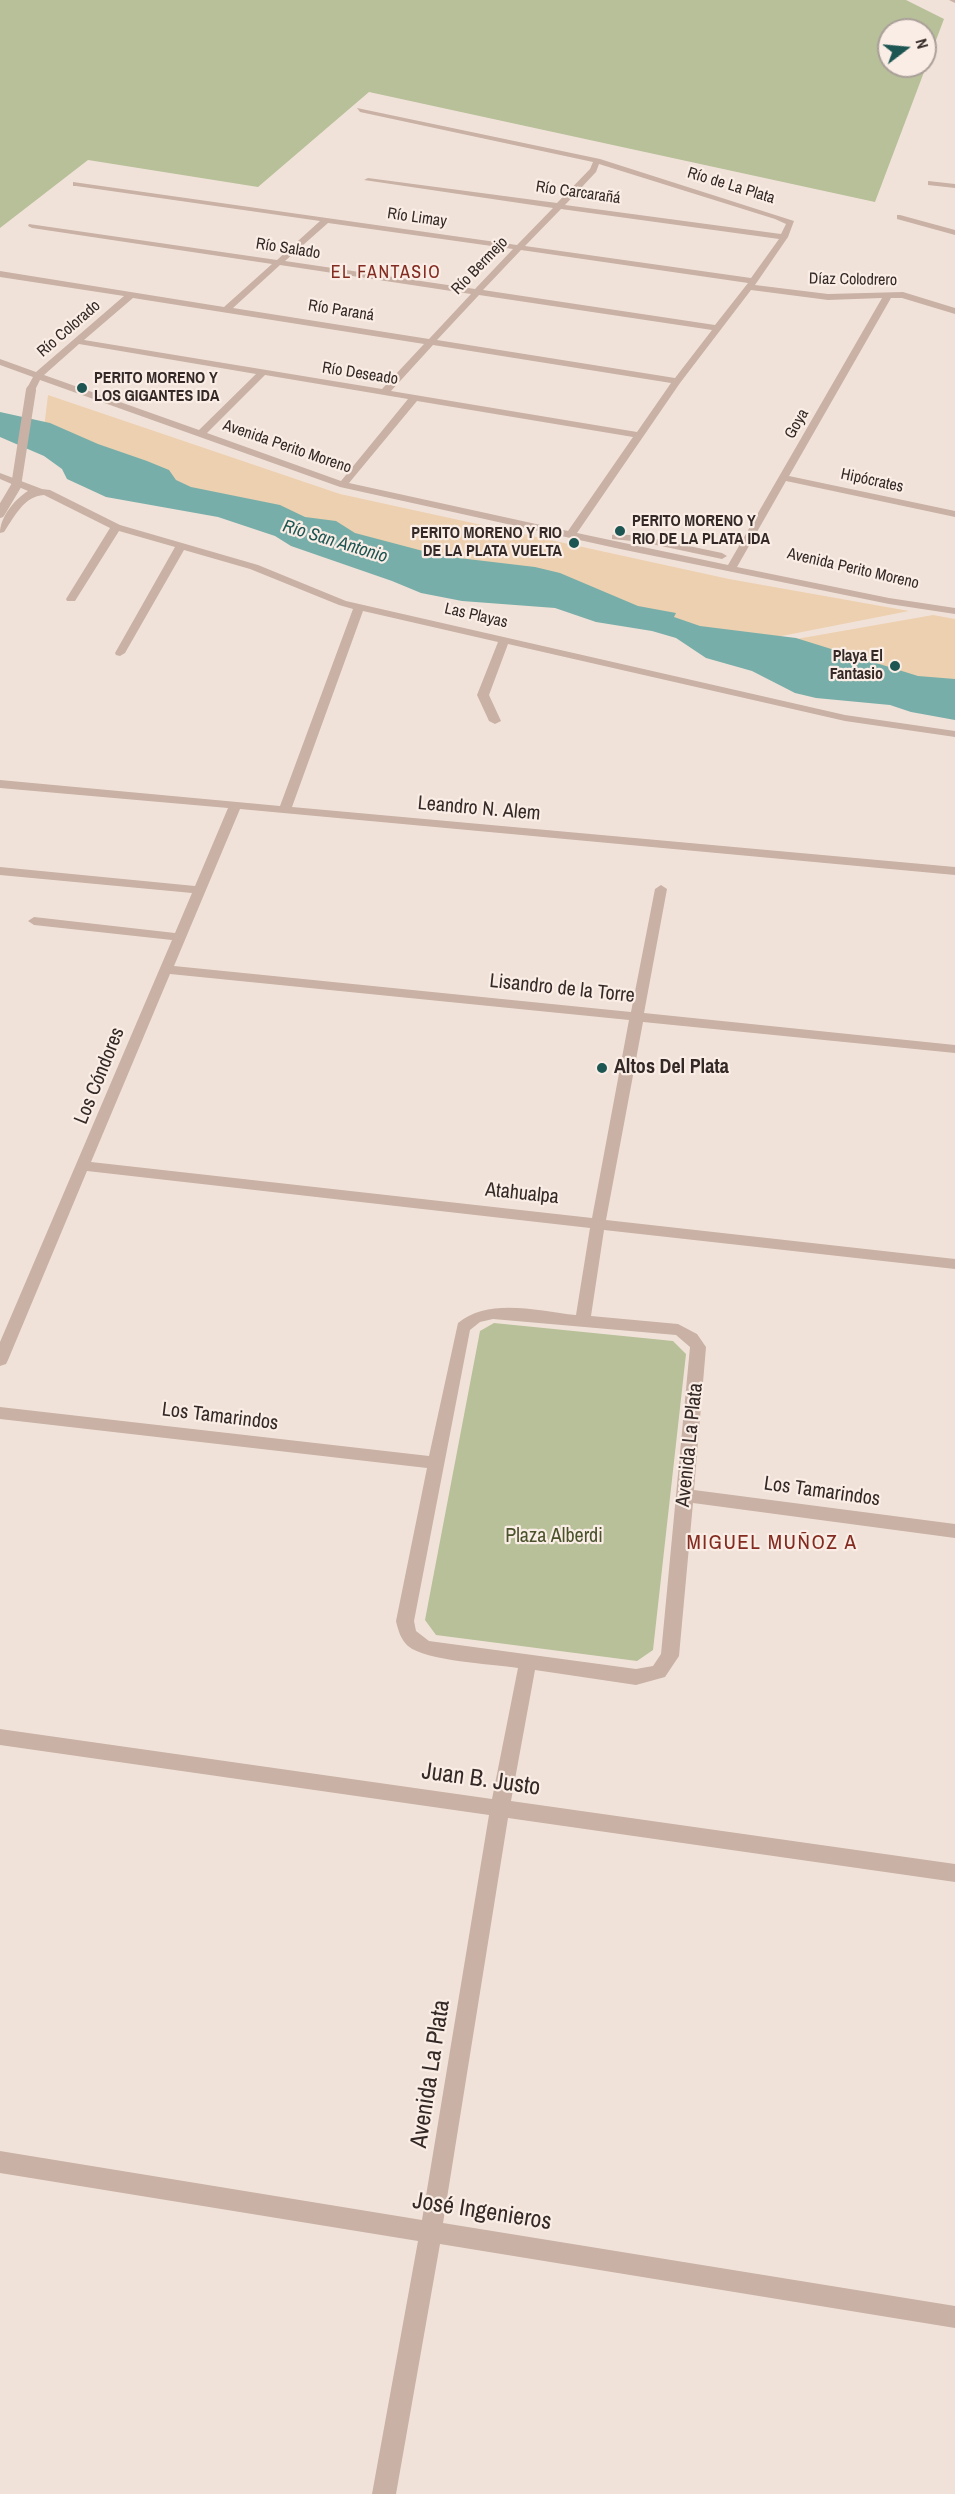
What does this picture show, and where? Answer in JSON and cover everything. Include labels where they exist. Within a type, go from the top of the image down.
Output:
[{"type":"street","name":"Río de La Plata","points":[[360,110],[597,161],[785,219],[791,224],[784,237]]},
{"type":"street","name":"Río Bermejo","points":[[385,392],[431,340],[593,170],[597,161]]},
{"type":"street","name":"Río Carcarañá","points":[[368,180],[784,237]]},
{"type":"street","points":[[931,183],[955,186]]},
{"type":"street","name":"Río Limay","points":[[76,184],[751,284]]},
{"type":"street","points":[[900,217],[955,233]]},
{"type":"street","points":[[227,309],[326,220]]},
{"type":"street","name":"Río Salado","points":[[32,225],[719,328]]},
{"type":"street","points":[[571,534],[677,381],[719,328],[784,237]]},
{"type":"street","name":"Río Paraná","points":[[0,274],[431,340],[677,381]]},
{"type":"street","name":"Díaz Colodrero","points":[[751,284],[828,297],[888,295],[911,297],[955,311]]},
{"type":"street","name":"Río Colorado","points":[[0,513],[16,486],[31,390],[38,375],[132,294]]},
{"type":"street","name":"Goya","points":[[733,563],[888,295]]},
{"type":"street","points":[[828,297],[882,305]]},
{"type":"street","name":"Río Deseado","points":[[77,341],[639,435]]},
{"type":"street","name":"Avenida Perito Moreno","points":[[0,362],[343,485],[571,534],[733,563],[889,601],[952,610]]},
{"type":"street","points":[[200,434],[262,373]]},
{"type":"street","points":[[343,485],[414,398]]},
{"type":"street","name":"Las Playas","points":[[0,476],[42,492],[116,527],[254,567],[343,603],[845,718],[912,728]]},
{"type":"street","name":"Hipócrates","points":[[782,477],[955,514]]},
{"type":"street","points":[[0,530],[24,498],[42,492]]},
{"type":"street","points":[[71,598],[116,527]]},
{"type":"street","points":[[120,653],[181,546]]},
{"type":"street","points":[[284,810],[359,607]]},
{"type":"street","points":[[495,721],[483,695],[504,640]]},
{"type":"street","points":[[912,728],[955,725]]},
{"type":"street","points":[[912,728],[955,734]]},
{"type":"street","name":"Leandro N. Alem","points":[[0,784],[955,872]]},
{"type":"street","name":"Los Cóndores","points":[[0,1360],[235,806]]},
{"type":"street","points":[[0,871],[199,890]]},
{"type":"street","points":[[583,1320],[598,1224],[661,890]]},
{"type":"street","points":[[34,921],[178,937]]},
{"type":"street","name":"Lisandro de la Torre","points":[[165,969],[955,1049]]},
{"type":"street","name":"Atahualpa","points":[[84,1166],[955,1264]]},
{"type":"street","name":"Avenida La Plata","points":[[493,1313],[583,1320],[678,1330],[690,1335],[699,1351],[670,1656],[659,1672],[636,1677],[418,1645],[406,1631],[405,1621],[463,1327],[470,1320],[493,1313]]},
{"type":"street","name":"Los Tamarindos","points":[[0,1413],[435,1463]]},
{"type":"street","name":"Los Tamarindos","points":[[684,1495],[955,1530]]},
{"type":"street","name":"Avenida La Plata","points":[[384,2494],[431,2231],[500,1808],[528,1662]]},
{"type":"street","name":"Juan B. Justo","points":[[0,1737],[955,1873]]},
{"type":"street","name":"José Ingenieros","points":[[0,2162],[955,2317]]},
{"type":"green space","points":[[0,0],[906,0],[944,19],[937,38],[937,18],[877,18],[877,78],[922,78],[875,202],[369,92],[258,187],[88,160],[0,228]]},
{"type":"green space","name":"Plaza Alberdi","points":[[494,1323],[673,1341],[686,1354],[653,1650],[637,1661],[436,1635],[425,1620],[480,1331]]},
{"type":"sand","points":[[48,395],[340,494],[729,579],[909,611],[746,643],[183,488],[44,428]]},
{"type":"sand","name":"Playa El Fantasio","points":[[933,615],[955,619],[955,685],[751,647]]},
{"type":"water","name":"Río San Antonio","points":[[0,412],[50,423],[98,444],[147,461],[169,470],[176,480],[191,487],[280,505],[305,517],[336,521],[355,533],[442,556],[535,567],[560,573],[638,606],[676,613],[674,617],[700,626],[796,638],[918,676],[955,679],[955,720],[911,712],[890,705],[816,698],[795,693],[752,671],[706,658],[676,638],[652,631],[596,622],[555,608],[462,601],[421,593],[291,546],[275,536],[218,517],[106,497],[67,479],[62,469],[44,456],[0,437]]},
{"type":"place","name":"PERITO MORENO Y LOS GIGANTES IDA","points":[[82,388]]},
{"type":"place","name":"PERITO MORENO Y RIO DE LA PLATA IDA","points":[[620,531]]},
{"type":"place","name":"PERITO MORENO Y RIO DE LA PLATA VUELTA","points":[[574,543]]},
{"type":"place","name":"Playa El Fantasio","points":[[895,666]]},
{"type":"place","name":"Altos Del Plata","points":[[602,1068]]},
{"type":"district","name":"EL FANTASIO","points":[[386,273]]},
{"type":"district","name":"MIGUEL MUÑOZ A","points":[[772,1543]]}]
